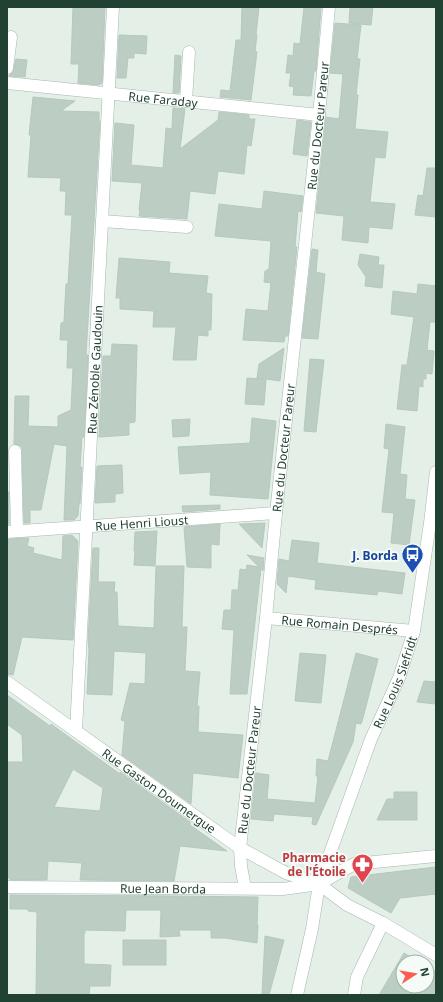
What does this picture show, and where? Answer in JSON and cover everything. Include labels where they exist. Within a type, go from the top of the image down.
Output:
[{"type":"street","name":"Rue Zénoble Gaudouin","points":[[76,731],[113,7]]},
{"type":"street","name":"Rue du Docteur Pareur","points":[[245,888],[241,866],[240,848],[266,618],[329,7]]},
{"type":"street","points":[[7,68],[11,37]]},
{"type":"street","points":[[186,101],[189,52]]},
{"type":"street","name":"Rue Faraday","points":[[7,83],[319,115]]},
{"type":"street","points":[[102,220],[187,227]]},
{"type":"street","points":[[12,532],[15,451]]},
{"type":"street","name":"Rue Louis Siefridt","points":[[297,995],[312,929],[319,884],[371,739],[399,678],[414,631],[433,523],[436,472]]},
{"type":"street","name":"Rue Henri Lioust","points":[[12,532],[276,513]]},
{"type":"street","name":"Rue Romain Després","points":[[266,618],[414,631]]},
{"type":"street","name":"Rue Gaston Doumergue","points":[[7,682],[240,848],[286,873],[319,884],[347,905],[383,923],[436,955]]},
{"type":"street","points":[[319,884],[354,864],[436,856]]},
{"type":"street","name":"Rue Jean Borda","points":[[7,886],[283,889],[319,884]]},
{"type":"street","points":[[354,995],[357,977],[383,923]]},
{"type":"building","points":[[73,7],[105,7],[102,83],[99,85],[78,83],[79,64],[71,64]]},
{"type":"building","points":[[242,7],[259,7],[255,51],[257,52],[251,100],[220,97],[221,90],[230,91],[236,40],[241,40]]},
{"type":"building","points":[[304,7],[321,7],[316,71],[314,71],[311,96],[293,95],[294,87],[289,86],[291,73],[286,73],[288,55],[293,56],[294,43],[300,44]]},
{"type":"building","points":[[350,7],[373,7],[371,25],[349,23]]},
{"type":"building","points":[[335,23],[361,25],[357,59],[360,59],[356,95],[358,95],[355,129],[388,132],[385,158],[375,157],[370,202],[395,204],[392,229],[369,227],[368,243],[342,240],[344,216],[316,213],[326,117],[339,119],[343,74],[330,73]]},
{"type":"building","points":[[119,35],[147,36],[146,54],[134,53],[134,58],[128,58],[126,78],[117,78]]},
{"type":"building","points":[[175,55],[181,56],[179,93],[173,93]]},
{"type":"building","points":[[16,59],[27,60],[25,77],[9,76],[13,72]]},
{"type":"building","points":[[33,97],[75,101],[61,111],[99,112],[100,121],[86,355],[88,355],[84,437],[82,437],[80,467],[82,467],[78,516],[74,520],[64,520],[67,446],[54,444],[41,510],[30,510],[30,523],[24,523],[22,447],[14,444],[15,396],[29,396],[28,426],[58,427],[58,416],[71,410],[73,368],[67,368],[68,340],[60,340],[61,323],[64,322],[66,284],[68,284],[72,215],[65,215],[66,191],[60,191],[61,178],[28,177],[31,135],[29,135]]},
{"type":"building","points":[[173,108],[185,109],[180,149],[218,120],[219,112],[249,115],[249,119],[255,119],[251,146],[247,145],[244,174],[218,171],[215,194],[190,191],[187,219],[139,216],[142,183],[112,181],[115,123],[134,125],[131,165],[163,168],[166,128],[172,129]]},
{"type":"building","points":[[297,120],[311,122],[307,156],[293,154]]},
{"type":"building","points":[[427,168],[436,168],[436,217],[415,215],[418,195],[423,196]]},
{"type":"building","points":[[264,191],[303,196],[301,212],[298,211],[295,247],[297,247],[288,336],[285,336],[284,342],[243,340],[246,309],[268,311],[271,283],[264,282],[265,271],[269,269],[271,241],[215,236],[219,204],[262,209]]},
{"type":"building","points":[[312,249],[318,250],[316,272],[325,274],[318,339],[302,338]]},
{"type":"building","points":[[360,254],[379,257],[378,265],[384,265],[382,288],[365,286],[366,277],[358,265]]},
{"type":"building","points":[[119,258],[170,262],[169,273],[208,276],[206,293],[212,294],[211,330],[208,330],[208,336],[198,335],[196,360],[173,360],[176,327],[153,327],[154,311],[120,309],[120,298],[116,298]]},
{"type":"building","points":[[418,284],[436,286],[436,322],[430,322],[427,350],[434,351],[432,374],[426,373],[426,379],[423,379],[423,387],[419,386],[417,411],[397,409],[402,365],[407,365],[414,317],[391,314],[393,291],[417,294]]},
{"type":"building","points":[[112,344],[137,345],[135,422],[129,423],[129,435],[99,437],[103,356],[111,356]]},
{"type":"building","points":[[284,348],[280,381],[266,379],[264,405],[245,404],[247,378],[264,379],[257,378],[259,364]]},
{"type":"building","points":[[310,359],[324,360],[316,432],[304,431]]},
{"type":"building","points":[[252,418],[276,421],[268,499],[210,495],[211,472],[180,474],[178,447],[250,443]]},
{"type":"building","points":[[190,419],[189,436],[173,437],[172,420]]},
{"type":"building","points":[[386,424],[405,427],[400,474],[407,475],[405,499],[415,500],[409,545],[391,543],[394,513],[382,512],[389,449],[384,448]]},
{"type":"building","points":[[122,465],[123,493],[115,494],[115,502],[95,503],[97,466]]},
{"type":"building","points":[[7,492],[9,492],[9,524],[7,524]]},
{"type":"building","points":[[220,505],[220,509],[183,512],[182,506]]},
{"type":"building","points":[[265,523],[262,548],[239,524]]},
{"type":"building","points":[[220,524],[219,545],[211,544],[211,568],[187,567],[184,527]]},
{"type":"building","points":[[157,531],[155,566],[134,565],[135,532]]},
{"type":"building","points":[[72,535],[78,541],[73,640],[22,637],[13,675],[7,674],[7,546],[9,539],[29,538],[27,546],[34,548],[33,553],[62,560],[63,536]]},
{"type":"building","points":[[292,540],[319,543],[317,563],[405,573],[402,594],[378,591],[377,595],[315,589],[316,580],[288,576],[286,593],[277,584],[279,559],[289,561]]},
{"type":"building","points":[[93,548],[99,548],[98,582],[115,582],[114,592],[117,592],[118,626],[154,628],[156,566],[184,566],[182,627],[187,627],[185,671],[200,672],[197,706],[199,706],[198,732],[243,735],[238,778],[193,773],[191,804],[122,755],[125,721],[121,720],[130,683],[145,684],[146,653],[114,651],[112,695],[87,694]]},
{"type":"building","points":[[247,555],[264,558],[263,571],[261,568],[247,694],[230,694],[234,630],[222,629],[224,610],[231,610],[232,590],[238,590],[240,569],[246,570],[247,565],[259,567]]},
{"type":"building","points":[[300,653],[326,655],[321,703],[295,701]]},
{"type":"building","points":[[356,653],[378,659],[361,724],[356,723],[353,742],[316,825],[312,824],[313,817],[274,814],[273,821],[251,819],[256,773],[269,775],[267,799],[315,803],[318,776],[316,776],[317,759],[328,761]]},
{"type":"building","points":[[424,681],[436,682],[436,704],[417,702]]},
{"type":"building","points":[[7,695],[50,726],[51,724],[120,774],[120,772],[190,822],[190,825],[227,851],[180,846],[174,881],[80,880],[82,863],[48,861],[47,880],[10,880],[10,878],[7,878],[7,762],[23,762],[22,735],[7,724]],"holes":[[[73,769],[103,788],[100,811],[54,807]]]},
{"type":"building","points":[[394,792],[417,792],[417,820],[377,820],[387,799],[394,799]]},
{"type":"building","points":[[436,867],[436,894],[400,898],[391,913],[348,888],[351,877]]},
{"type":"building","points":[[10,895],[258,897],[257,943],[225,938],[211,938],[211,930],[179,930],[180,936],[160,937],[161,910],[126,910],[125,931],[85,930],[84,933],[84,964],[111,965],[110,986],[90,986],[89,995],[36,995],[37,912],[28,911],[28,909],[10,909]]},
{"type":"building","points":[[265,936],[284,940],[269,995],[262,995]]},
{"type":"building","points":[[123,940],[166,940],[166,965],[123,965]]},
{"type":"building","points":[[395,968],[395,994],[435,994],[436,972],[436,995],[379,995]]},
{"type":"place","name":"J. Borda","points":[[413,574]]},
{"type":"place","name":"Pharmacie de l'Étoile","points":[[362,884]]}]
